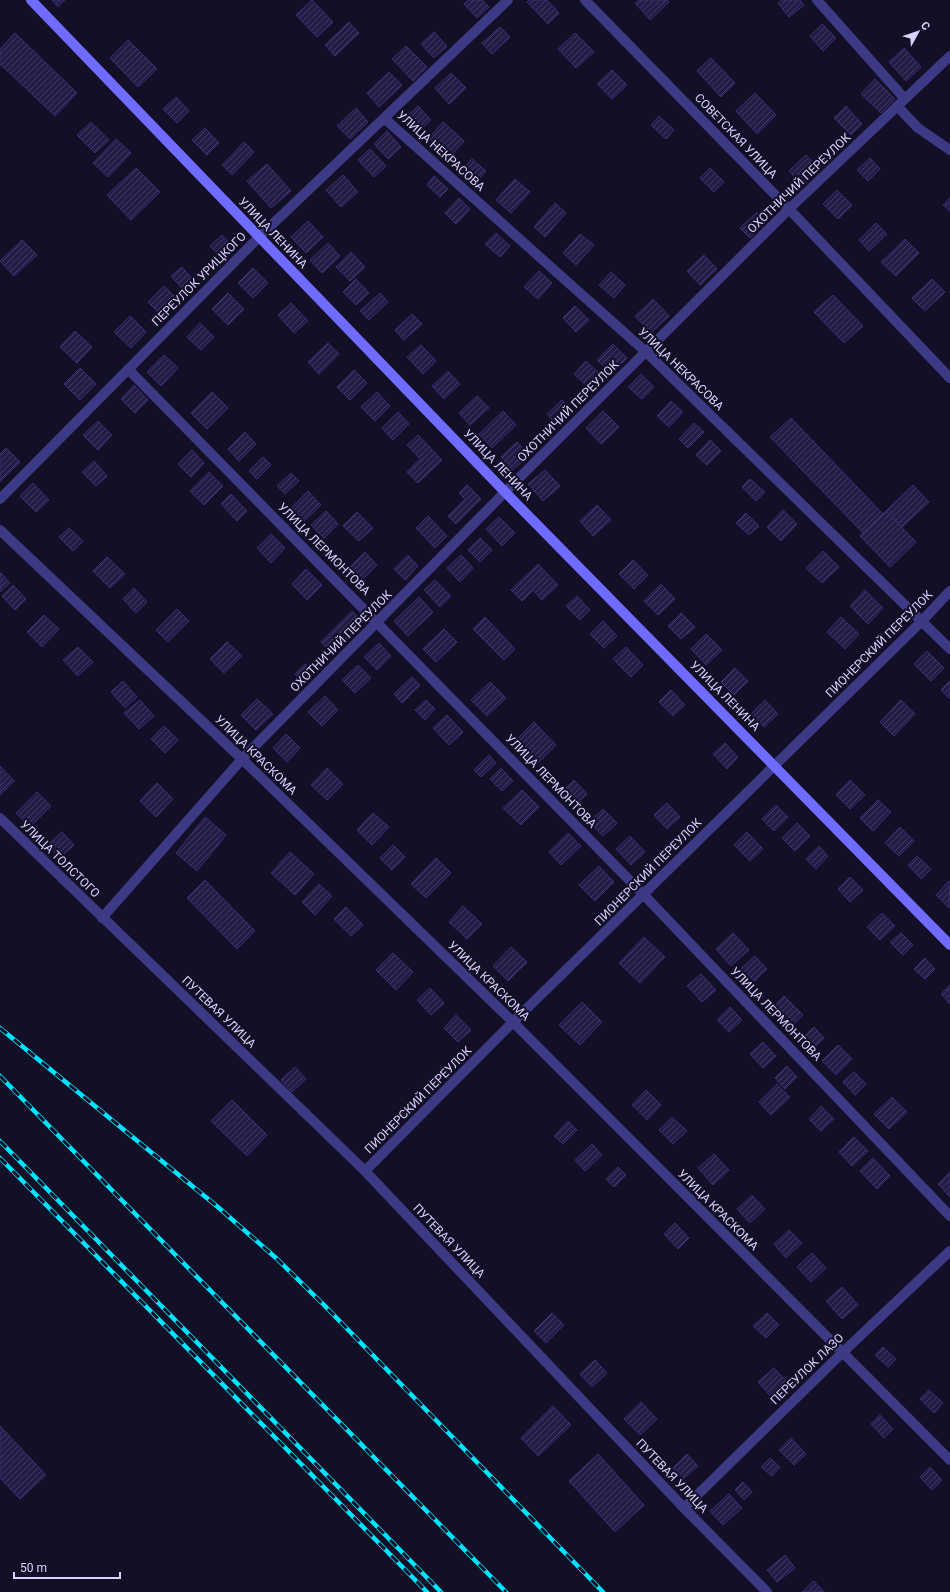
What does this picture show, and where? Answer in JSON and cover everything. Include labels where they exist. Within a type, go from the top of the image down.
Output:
[{"type":"main road","name":"УЛИЦА ЛЕНИНА","points":[[31,0],[505,492],[950,945]]},
{"type":"street","name":"ПЕРЕУЛОК УРИЦКОГО","points":[[0,499],[259,237],[508,0]]},
{"type":"street","name":"СОВЕТСКАЯ УЛИЦА","points":[[585,0],[790,209],[950,378]]},
{"type":"street","points":[[817,0],[905,99]]},
{"type":"street","name":"ОХОТНИЧИЙ ПЕРЕУЛОК","points":[[102,918],[242,759],[505,492],[790,209],[950,56]]},
{"type":"street","points":[[897,106],[918,128],[950,150]]},
{"type":"street","name":"УЛИЦА НЕКРАСОВА","points":[[384,118],[646,352],[950,649]]},
{"type":"street","name":"УЛИЦА ЛЕРМОНТОВА","points":[[128,369],[378,622],[644,895],[950,1216]]},
{"type":"street","name":"УЛИЦА КРАСКОМА","points":[[0,530],[242,759],[513,1022],[950,1460]]},
{"type":"street","name":"ПИОНЕРСКИЙ ПЕРЕУЛОК","points":[[365,1171],[513,1022],[922,621],[950,591]]},
{"type":"street","name":"УЛИЦА ТОЛСТОГО","points":[[0,818],[102,918]]},
{"type":"street","name":"ПУТЕВАЯ УЛИЦА","points":[[102,918],[365,1171],[684,1508],[767,1592]]},
{"type":"street","name":"ПЕРЕУЛОК ЛАЗО","points":[[684,1508],[842,1353],[950,1251]]},
{"type":"building","points":[[52,0],[65,0],[58,7]]},
{"type":"building","points":[[312,0],[333,22],[317,37],[296,15]]},
{"type":"building","points":[[468,0],[482,0],[489,7],[477,18],[464,4]]},
{"type":"building","points":[[529,0],[547,0],[559,13],[548,24],[527,2]]},
{"type":"building","points":[[639,0],[667,0],[669,2],[650,20],[635,3]]},
{"type":"building","points":[[782,0],[800,0],[804,5],[789,17],[778,3]]},
{"type":"building","points":[[349,22],[359,33],[335,56],[325,45]]},
{"type":"building","points":[[822,24],[836,38],[823,51],[810,36]]},
{"type":"building","points":[[500,27],[510,37],[492,54],[482,43]]},
{"type":"building","points":[[434,32],[447,46],[434,58],[421,44]]},
{"type":"building","points":[[15,33],[77,93],[55,116],[0,64],[0,49]]},
{"type":"building","points":[[575,33],[594,52],[576,68],[558,49]]},
{"type":"building","points":[[128,40],[157,69],[138,87],[110,58]]},
{"type":"building","points":[[406,46],[427,67],[413,81],[392,59]]},
{"type":"building","points":[[904,48],[921,67],[906,81],[889,62]]},
{"type":"building","points":[[711,58],[735,83],[721,97],[697,71]]},
{"type":"building","points":[[612,70],[627,85],[612,99],[597,84]]},
{"type":"building","points":[[389,72],[402,85],[379,107],[367,93]]},
{"type":"building","points":[[451,73],[466,88],[449,104],[435,88]]},
{"type":"building","points":[[875,79],[895,99],[881,113],[861,94]]},
{"type":"building","points":[[755,93],[776,115],[757,134],[736,111]]},
{"type":"building","points":[[176,97],[189,111],[177,123],[163,109]]},
{"type":"building","points":[[418,106],[431,120],[416,134],[403,120]]},
{"type":"building","points":[[846,106],[862,124],[851,135],[834,118]]},
{"type":"building","points":[[356,108],[368,122],[350,139],[337,126]]},
{"type":"building","points":[[659,116],[674,130],[666,139],[651,125]]},
{"type":"building","points":[[91,122],[109,140],[95,153],[77,135]]},
{"type":"building","points":[[443,122],[464,141],[447,160],[426,141]]},
{"type":"building","points":[[205,128],[219,143],[207,155],[192,140]]},
{"type":"building","points":[[387,131],[401,147],[388,159],[374,144]]},
{"type":"building","points":[[116,139],[131,153],[108,177],[93,163]]},
{"type":"building","points":[[244,142],[254,152],[232,175],[222,165]]},
{"type":"building","points":[[370,149],[386,166],[374,177],[358,160]]},
{"type":"building","points":[[806,155],[819,168],[802,185],[789,171]]},
{"type":"building","points":[[870,158],[880,169],[868,181],[857,170]]},
{"type":"building","points":[[472,159],[486,171],[476,182],[462,170]]},
{"type":"building","points":[[267,164],[291,191],[271,208],[247,181]]},
{"type":"building","points":[[136,168],[160,192],[131,220],[107,195]]},
{"type":"building","points":[[710,168],[724,182],[714,192],[700,178]]},
{"type":"building","points":[[343,175],[358,192],[341,207],[326,190]]},
{"type":"building","points":[[434,176],[448,189],[440,197],[427,185]]},
{"type":"building","points":[[515,179],[530,192],[511,213],[496,200]]},
{"type":"building","points":[[837,190],[852,205],[838,219],[823,204]]},
{"type":"building","points":[[459,198],[470,209],[456,224],[445,213]]},
{"type":"building","points":[[950,198],[950,211],[943,205]]},
{"type":"building","points":[[555,203],[566,213],[545,237],[534,227]]},
{"type":"building","points":[[757,212],[766,222],[750,238],[740,228]]},
{"type":"building","points":[[308,221],[323,237],[306,253],[291,237]]},
{"type":"building","points":[[876,223],[887,234],[869,251],[859,240]]},
{"type":"building","points":[[496,233],[510,246],[500,257],[485,244]]},
{"type":"building","points":[[580,234],[594,245],[576,265],[563,253]]},
{"type":"building","points":[[222,235],[234,248],[222,259],[210,246]]},
{"type":"building","points":[[905,239],[919,253],[896,276],[881,262]]},
{"type":"building","points":[[22,240],[37,255],[14,276],[0,261]]},
{"type":"building","points":[[328,243],[340,256],[322,273],[310,260]]},
{"type":"building","points":[[351,252],[365,267],[350,281],[336,267]]},
{"type":"building","points":[[704,255],[717,269],[700,285],[687,271]]},
{"type":"building","points":[[182,267],[197,284],[187,294],[171,276]]},
{"type":"building","points":[[253,268],[268,283],[253,298],[238,283]]},
{"type":"building","points":[[539,271],[552,283],[538,299],[524,287]]},
{"type":"building","points":[[611,272],[625,285],[614,298],[599,285]]},
{"type":"building","points":[[356,279],[369,293],[356,305],[343,292]]},
{"type":"building","points":[[932,279],[945,292],[925,311],[912,298]]},
{"type":"building","points":[[164,286],[176,298],[160,314],[148,302]]},
{"type":"building","points":[[228,293],[244,309],[228,325],[212,309]]},
{"type":"building","points":[[380,293],[388,302],[369,320],[360,311]]},
{"type":"building","points":[[833,295],[863,326],[844,343],[814,312]]},
{"type":"building","points":[[653,299],[669,316],[651,333],[635,316]]},
{"type":"building","points":[[291,303],[308,321],[294,333],[278,315]]},
{"type":"building","points":[[575,306],[589,320],[576,332],[563,318]]},
{"type":"building","points":[[412,314],[422,324],[404,340],[395,330]]},
{"type":"building","points":[[130,316],[146,332],[131,348],[114,332]]},
{"type":"building","points":[[200,323],[214,337],[201,350],[187,337]]},
{"type":"building","points":[[75,331],[92,347],[77,363],[60,347]]},
{"type":"building","points":[[328,343],[339,354],[319,374],[308,362]]},
{"type":"building","points":[[613,344],[627,358],[611,374],[597,360]]},
{"type":"building","points":[[421,345],[436,361],[423,374],[407,357]]},
{"type":"building","points":[[164,355],[178,368],[161,386],[147,372]]},
{"type":"building","points":[[586,361],[605,379],[593,392],[574,374]]},
{"type":"building","points":[[80,368],[96,384],[80,400],[64,384]]},
{"type":"building","points":[[354,370],[367,383],[350,400],[337,387]]},
{"type":"building","points":[[448,371],[460,384],[444,399],[432,386]]},
{"type":"building","points":[[641,374],[654,387],[642,399],[628,387]]},
{"type":"building","points":[[134,385],[148,400],[135,413],[121,399]]},
{"type":"building","points":[[212,392],[228,408],[207,429],[191,413]]},
{"type":"building","points":[[377,392],[390,406],[375,421],[361,407]]},
{"type":"building","points":[[477,396],[489,408],[470,425],[459,413]]},
{"type":"building","points":[[562,400],[572,410],[557,425],[547,414]]},
{"type":"building","points":[[671,401],[683,412],[669,427],[657,416]]},
{"type":"building","points":[[503,411],[516,425],[492,448],[479,434]]},
{"type":"building","points":[[603,411],[619,427],[601,444],[586,428]]},
{"type":"building","points":[[398,412],[409,424],[393,440],[382,428]]},
{"type":"building","points":[[791,418],[883,514],[863,533],[770,437]]},
{"type":"building","points":[[98,421],[112,435],[98,450],[83,435]]},
{"type":"building","points":[[694,423],[704,432],[688,448],[679,439]]},
{"type":"building","points":[[245,432],[256,444],[239,461],[228,449]]},
{"type":"building","points":[[418,435],[442,460],[418,483],[407,472],[420,459],[407,445]]},
{"type":"building","points":[[710,440],[721,451],[707,465],[696,455]]},
{"type":"building","points":[[517,442],[529,455],[513,470],[501,457]]},
{"type":"building","points":[[6,448],[20,462],[0,482],[0,454]]},
{"type":"building","points":[[192,450],[204,463],[191,477],[178,464]]},
{"type":"building","points":[[263,457],[271,465],[257,479],[249,471]]},
{"type":"building","points":[[94,461],[107,476],[96,486],[82,472]]},
{"type":"building","points":[[545,470],[560,486],[543,501],[528,484]]},
{"type":"building","points":[[209,472],[223,486],[204,505],[190,491]]},
{"type":"building","points":[[291,473],[299,481],[285,494],[277,486]]},
{"type":"building","points":[[750,479],[765,492],[756,501],[742,487]]},
{"type":"building","points":[[33,483],[49,500],[36,512],[20,496]]},
{"type":"building","points":[[467,485],[481,499],[456,524],[448,516],[465,499],[459,493]]},
{"type":"building","points":[[913,485],[929,502],[902,527],[886,511]]},
{"type":"building","points":[[308,491],[321,505],[304,521],[291,508]]},
{"type":"building","points":[[231,494],[247,511],[237,521],[221,504]]},
{"type":"building","points":[[597,505],[611,520],[593,536],[580,521]]},
{"type":"building","points":[[783,510],[797,524],[781,541],[767,527]]},
{"type":"building","points":[[326,511],[338,524],[324,538],[311,525]]},
{"type":"building","points":[[886,511],[916,542],[890,567],[860,536]]},
{"type":"building","points":[[357,512],[373,528],[359,541],[343,526]]},
{"type":"building","points":[[746,513],[759,526],[749,535],[736,523]]},
{"type":"building","points":[[428,516],[447,536],[435,548],[416,528]]},
{"type":"building","points":[[499,517],[515,533],[502,546],[486,529]]},
{"type":"building","points":[[69,528],[83,541],[73,551],[59,537]]},
{"type":"building","points":[[271,534],[285,548],[271,563],[257,548]]},
{"type":"building","points":[[480,538],[492,550],[480,562],[468,550]]},
{"type":"building","points":[[823,551],[839,567],[822,583],[806,568]]},
{"type":"building","points":[[365,552],[377,565],[360,582],[348,569]]},
{"type":"building","points":[[408,555],[418,566],[405,580],[394,569]]},
{"type":"building","points":[[461,555],[473,568],[460,582],[447,568]]},
{"type":"building","points":[[107,557],[125,574],[110,588],[93,571]]},
{"type":"building","points":[[633,560],[648,575],[634,589],[619,574]]},
{"type":"building","points":[[538,564],[558,585],[542,600],[533,590],[522,601],[511,590]]},
{"type":"building","points":[[306,569],[322,585],[307,600],[292,584]]},
{"type":"building","points":[[1,573],[10,583],[0,592],[0,574]]},
{"type":"building","points":[[435,580],[451,596],[440,607],[424,590]]},
{"type":"building","points":[[661,584],[675,599],[658,615],[644,601]]},
{"type":"building","points":[[13,585],[26,599],[15,610],[2,596]]},
{"type":"building","points":[[134,588],[147,602],[136,613],[123,599]]},
{"type":"building","points":[[865,590],[883,608],[868,624],[850,606]]},
{"type":"building","points":[[577,596],[590,610],[580,620],[566,606]]},
{"type":"building","points":[[419,597],[433,612],[408,636],[394,621]]},
{"type":"building","points":[[177,609],[189,621],[168,642],[156,630]]},
{"type":"building","points":[[352,611],[363,622],[331,653],[321,642]]},
{"type":"building","points":[[681,613],[695,627],[681,639],[668,626]]},
{"type":"building","points":[[44,615],[59,629],[42,647],[27,632]]},
{"type":"building","points":[[485,617],[515,649],[504,660],[473,629]]},
{"type":"building","points":[[841,617],[859,634],[845,649],[827,632]]},
{"type":"building","points":[[603,621],[617,636],[604,648],[590,634]]},
{"type":"building","points":[[444,629],[457,642],[436,662],[423,649]]},
{"type":"building","points":[[706,634],[722,650],[706,665],[691,649]]},
{"type":"building","points":[[227,642],[242,656],[224,673],[210,659]]},
{"type":"building","points":[[379,643],[391,656],[377,670],[364,657]]},
{"type":"building","points":[[78,647],[93,662],[78,676],[63,660]]},
{"type":"building","points":[[626,647],[643,665],[631,677],[613,659]]},
{"type":"building","points":[[927,651],[944,668],[931,681],[914,664]]},
{"type":"building","points":[[305,664],[314,673],[304,683],[295,674]]},
{"type":"building","points":[[358,665],[371,678],[355,693],[342,680]]},
{"type":"building","points":[[735,668],[748,681],[734,695],[721,682]]},
{"type":"building","points":[[412,677],[420,685],[402,703],[394,694]]},
{"type":"building","points":[[123,681],[137,697],[125,708],[111,692]]},
{"type":"building","points":[[950,681],[950,699],[941,690]]},
{"type":"building","points":[[490,682],[506,698],[487,716],[471,700]]},
{"type":"building","points":[[671,690],[685,705],[673,716],[659,702]]},
{"type":"building","points":[[325,696],[338,710],[322,726],[308,712]]},
{"type":"building","points":[[257,699],[273,714],[256,730],[241,715]]},
{"type":"building","points":[[140,700],[154,716],[139,729],[124,713]]},
{"type":"building","points":[[426,700],[435,709],[425,720],[415,710]]},
{"type":"building","points":[[765,700],[778,714],[764,727],[751,714]]},
{"type":"building","points":[[901,700],[915,714],[894,736],[880,722]]},
{"type":"building","points":[[447,715],[463,732],[449,745],[433,728]]},
{"type":"building","points":[[534,722],[556,745],[535,766],[513,743]]},
{"type":"building","points":[[164,726],[178,740],[165,753],[151,739]]},
{"type":"building","points":[[286,734],[300,748],[287,762],[273,748]]},
{"type":"building","points":[[725,743],[738,757],[727,769],[713,754]]},
{"type":"building","points":[[489,755],[496,763],[481,777],[474,770]]},
{"type":"building","points":[[0,766],[14,781],[0,795]]},
{"type":"building","points":[[327,768],[343,784],[327,800],[311,785]]},
{"type":"building","points":[[501,768],[513,781],[502,791],[490,779]]},
{"type":"building","points":[[574,780],[587,794],[576,804],[563,791]]},
{"type":"building","points":[[850,780],[865,795],[850,809],[836,795]]},
{"type":"building","points":[[157,783],[173,799],[156,817],[140,801]]},
{"type":"building","points":[[522,790],[539,807],[521,825],[503,808]]},
{"type":"building","points":[[37,792],[51,806],[30,827],[16,813]]},
{"type":"building","points":[[878,800],[891,812],[873,831],[860,818]]},
{"type":"building","points":[[667,803],[680,817],[667,829],[654,815]]},
{"type":"building","points":[[776,805],[788,817],[774,831],[762,819]]},
{"type":"building","points":[[603,809],[617,823],[603,836],[589,822]]},
{"type":"building","points":[[373,813],[389,827],[372,845],[357,830]]},
{"type":"building","points":[[205,817],[226,835],[197,871],[176,853]]},
{"type":"building","points":[[797,823],[810,836],[795,851],[782,838]]},
{"type":"building","points":[[900,827],[914,841],[899,856],[885,843]]},
{"type":"building","points":[[62,832],[74,845],[60,858],[48,845]]},
{"type":"building","points":[[747,832],[763,849],[750,861],[734,845]]},
{"type":"building","points":[[568,833],[581,846],[561,865],[549,852]]},
{"type":"building","points":[[630,836],[645,852],[631,865],[616,849]]},
{"type":"building","points":[[393,845],[405,857],[392,870],[380,858]]},
{"type":"building","points":[[819,846],[828,856],[816,869],[806,859]]},
{"type":"building","points":[[290,852],[314,874],[295,895],[271,873]]},
{"type":"building","points":[[917,856],[931,869],[921,879],[908,865]]},
{"type":"building","points":[[436,858],[451,873],[426,898],[411,884]]},
{"type":"building","points":[[599,866],[614,882],[595,901],[579,885]]},
{"type":"building","points":[[850,877],[863,890],[850,902],[838,889]]},
{"type":"building","points":[[205,880],[255,931],[237,949],[187,898]]},
{"type":"building","points":[[949,881],[950,883],[949,908],[936,895]]},
{"type":"building","points":[[319,884],[332,896],[315,915],[302,902]]},
{"type":"building","points":[[463,906],[482,924],[467,939],[449,922]]},
{"type":"building","points":[[346,907],[363,925],[351,936],[334,919]]},
{"type":"building","points":[[882,913],[895,926],[880,940],[867,927]]},
{"type":"building","points":[[733,933],[749,950],[731,966],[716,949]]},
{"type":"building","points":[[901,933],[913,945],[903,955],[890,942]]},
{"type":"building","points":[[644,937],[665,957],[640,983],[619,963]]},
{"type":"building","points":[[511,947],[527,962],[508,981],[493,966]]},
{"type":"building","points":[[393,953],[413,972],[396,990],[376,970]]},
{"type":"building","points":[[755,956],[767,969],[748,987],[735,974]]},
{"type":"building","points":[[925,958],[935,969],[925,979],[914,969]]},
{"type":"building","points":[[701,974],[716,990],[702,1002],[687,986]]},
{"type":"building","points":[[950,985],[950,1004],[941,994]]},
{"type":"building","points":[[430,988],[444,1003],[431,1015],[417,1000]]},
{"type":"building","points":[[784,996],[803,1015],[788,1029],[770,1010]]},
{"type":"building","points":[[582,1002],[602,1022],[580,1045],[559,1025]]},
{"type":"building","points":[[730,1007],[742,1020],[729,1032],[717,1020]]},
{"type":"building","points":[[456,1015],[471,1030],[458,1042],[444,1028]]},
{"type":"building","points":[[814,1027],[824,1038],[810,1051],[800,1040]]},
{"type":"building","points":[[763,1042],[776,1056],[763,1068],[750,1054]]},
{"type":"building","points":[[838,1045],[852,1059],[836,1075],[822,1061]]},
{"type":"building","points":[[787,1066],[797,1077],[785,1089],[775,1078]]},
{"type":"building","points":[[295,1067],[306,1079],[292,1092],[281,1080]]},
{"type":"building","points":[[854,1072],[866,1084],[855,1095],[843,1082]]},
{"type":"building","points":[[777,1084],[790,1097],[771,1115],[759,1102]]},
{"type":"building","points":[[646,1090],[661,1105],[647,1120],[632,1105]]},
{"type":"building","points":[[892,1097],[907,1112],[889,1129],[874,1114]]},
{"type":"building","points":[[232,1100],[267,1135],[247,1156],[211,1121]]},
{"type":"building","points":[[821,1106],[834,1119],[821,1131],[809,1119]]},
{"type":"building","points":[[672,1117],[687,1131],[673,1144],[659,1130]]},
{"type":"building","points":[[568,1121],[577,1130],[563,1144],[554,1136]]},
{"type":"building","points":[[854,1137],[868,1151],[852,1166],[839,1152]]},
{"type":"building","points":[[592,1144],[602,1155],[585,1171],[575,1160]]},
{"type":"building","points":[[714,1154],[729,1170],[713,1185],[698,1168]]},
{"type":"building","points":[[873,1158],[890,1176],[877,1189],[860,1171]]},
{"type":"building","points":[[618,1167],[626,1175],[614,1187],[606,1179]]},
{"type":"building","points":[[950,1172],[950,1197],[938,1184]]},
{"type":"building","points":[[752,1195],[765,1209],[750,1223],[737,1209]]},
{"type":"building","points":[[675,1223],[689,1238],[678,1249],[664,1234]]},
{"type":"building","points":[[789,1230],[802,1243],[786,1258],[774,1244]]},
{"type":"building","points":[[812,1253],[826,1268],[811,1282],[797,1267]]},
{"type":"building","points":[[842,1287],[858,1305],[842,1319],[826,1301]]},
{"type":"building","points":[[552,1313],[564,1325],[546,1343],[534,1331]]},
{"type":"building","points":[[767,1313],[779,1325],[766,1338],[753,1326]]},
{"type":"building","points":[[883,1347],[896,1359],[888,1367],[875,1355]]},
{"type":"building","points":[[595,1360],[607,1373],[592,1387],[580,1374]]},
{"type":"building","points":[[774,1368],[788,1383],[772,1398],[758,1382]]},
{"type":"building","points":[[929,1390],[943,1403],[934,1413],[920,1399]]},
{"type":"building","points":[[641,1402],[657,1419],[640,1435],[624,1419]]},
{"type":"building","points":[[553,1406],[571,1425],[538,1456],[521,1438]]},
{"type":"building","points":[[880,1415],[893,1429],[884,1438],[871,1424]]},
{"type":"building","points":[[0,1426],[46,1475],[20,1499],[0,1478]]},
{"type":"building","points":[[791,1438],[806,1454],[794,1465],[779,1450]]},
{"type":"building","points":[[598,1454],[644,1505],[615,1532],[569,1481]]},
{"type":"building","points":[[687,1454],[698,1466],[683,1479],[673,1468]]},
{"type":"building","points":[[770,1458],[780,1467],[772,1476],[761,1467]]},
{"type":"building","points":[[930,1467],[942,1480],[932,1490],[920,1477]]},
{"type":"building","points":[[743,1482],[752,1492],[744,1500],[735,1490]]},
{"type":"building","points":[[729,1494],[742,1508],[723,1525],[710,1511]]},
{"type":"building","points":[[785,1555],[795,1568],[777,1582],[767,1570]]},
{"type":"building","points":[[814,1581],[824,1592],[802,1592]]},
{"type":"railway","points":[[0,1028],[219,1208],[276,1258],[324,1305],[603,1592]]},
{"type":"railway","points":[[0,1076],[506,1592]]},
{"type":"railway","points":[[0,1141],[441,1592]]},
{"type":"railway","points":[[0,1158],[427,1592]]}]
